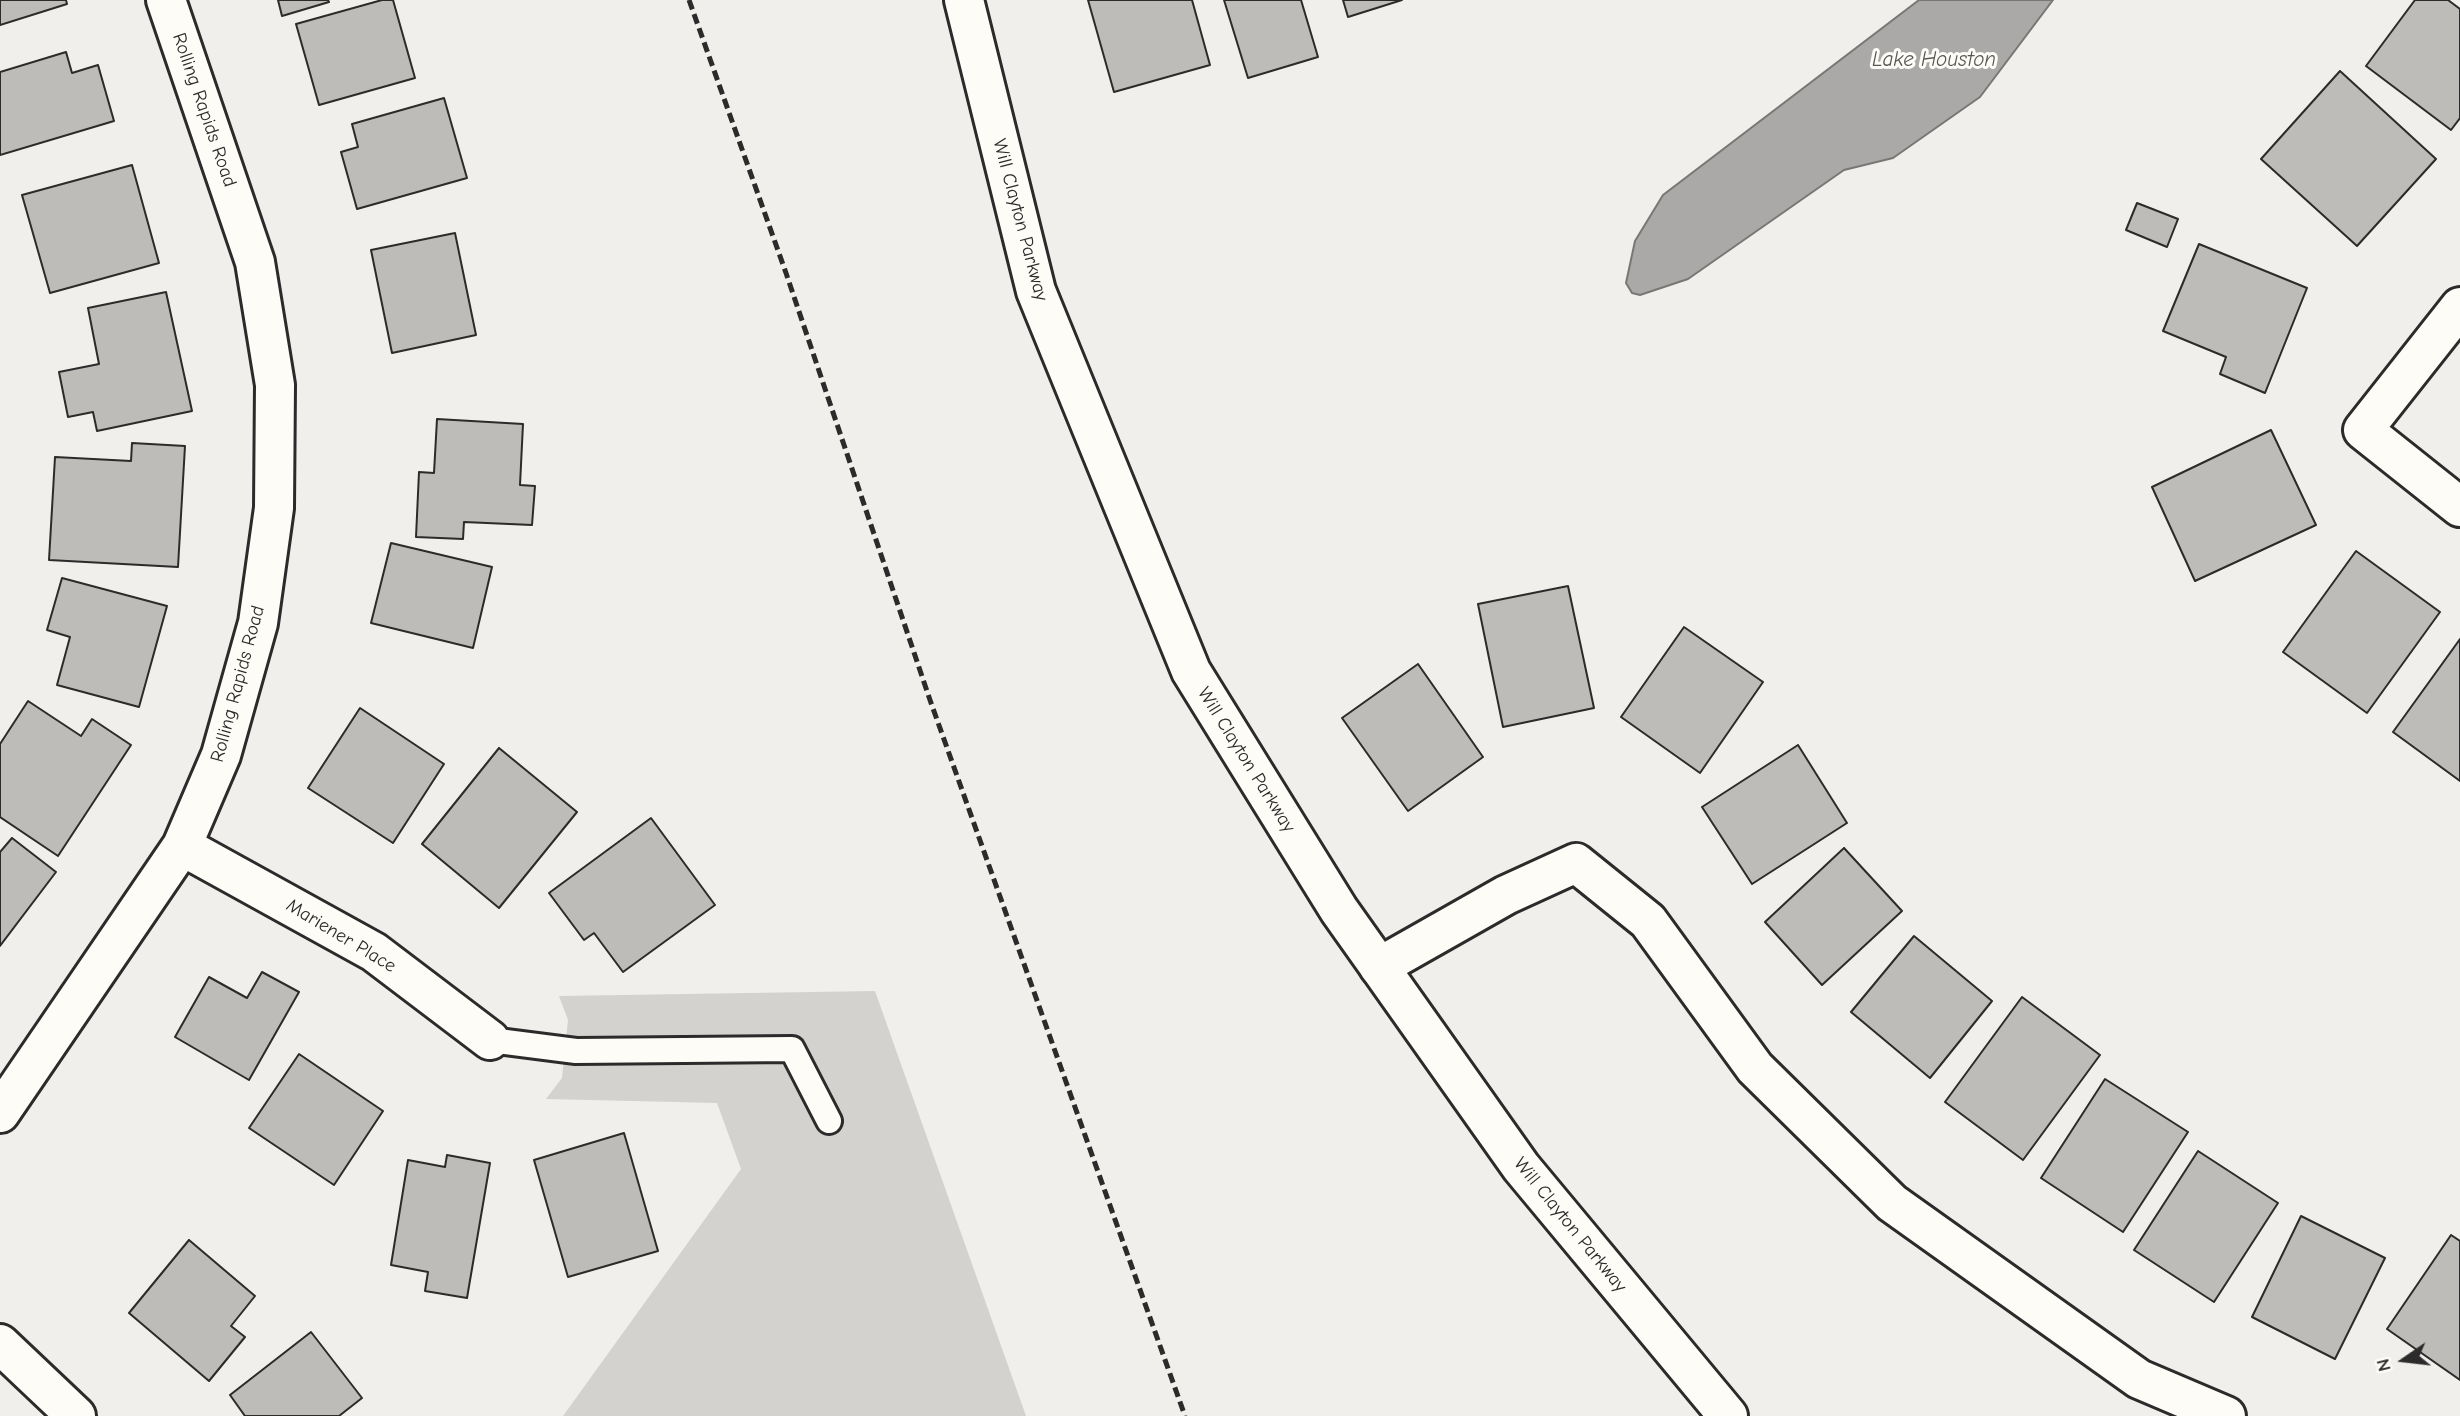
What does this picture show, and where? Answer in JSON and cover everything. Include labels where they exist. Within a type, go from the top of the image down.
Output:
[{"type":"street","name":"Rolling Rapids Road","points":[[0,1113],[182,846],[221,755],[258,623],[274,508],[275,385],[255,262],[166,0]]},
{"type":"street","name":"Will Clayton Parkway","points":[[964,0],[1036,291],[1191,671],[1339,910],[1521,1167],[1728,1416]]},
{"type":"street","points":[[2460,307],[2363,430],[2460,507]]},
{"type":"street","name":"Mariener Place","points":[[182,846],[374,952],[490,1040]]},
{"type":"street","points":[[1380,967],[1506,895],[1576,863],[1648,921],[1755,1068],[1892,1203],[2139,1379],[2226,1416]]},
{"type":"street","points":[[0,1344],[76,1416]]},
{"type":"lane","points":[[490,1040],[576,1051],[792,1049],[829,1121]]},
{"type":"shaded area","points":[[875,991],[1026,1416],[563,1416],[741,1169],[717,1103],[546,1099],[562,1078],[568,1020],[559,996]]},
{"type":"water","name":"Lake Houston","points":[[1919,0],[2053,0],[1980,97],[1893,158],[1844,170],[1688,279],[1640,295],[1632,293],[1626,283],[1635,241],[1663,195]]},
{"type":"building","points":[[0,0],[66,0],[67,4],[0,25]]},
{"type":"building","points":[[278,0],[328,0],[329,2],[282,16]]},
{"type":"building","points":[[382,0],[393,0],[415,78],[319,105],[296,24]]},
{"type":"building","points":[[1088,0],[1192,0],[1210,65],[1114,92]]},
{"type":"building","points":[[1224,0],[1301,0],[1318,57],[1248,78]]},
{"type":"building","points":[[1343,0],[1402,0],[1348,17]]},
{"type":"building","points":[[2415,0],[2448,0],[2460,9],[2460,118],[2451,130],[2366,66]]},
{"type":"building","points":[[66,52],[72,73],[98,65],[114,121],[0,155],[0,72]]},
{"type":"building","points":[[2340,71],[2436,159],[2357,246],[2261,159]]},
{"type":"building","points":[[444,98],[467,178],[357,209],[341,152],[358,147],[352,124]]},
{"type":"building","points":[[132,165],[159,263],[50,293],[22,195]]},
{"type":"building","points":[[2137,203],[2178,219],[2167,247],[2126,230]]},
{"type":"building","points":[[455,233],[476,335],[392,353],[371,250]]},
{"type":"building","points":[[2199,244],[2307,288],[2265,393],[2220,374],[2226,357],[2163,331]]},
{"type":"building","points":[[166,292],[192,411],[97,431],[93,412],[68,417],[59,372],[99,364],[88,308]]},
{"type":"building","points":[[437,419],[523,424],[520,485],[535,486],[532,525],[464,522],[463,539],[416,537],[419,472],[434,473]]},
{"type":"building","points":[[2271,430],[2316,525],[2195,581],[2152,487]]},
{"type":"building","points":[[132,443],[185,446],[178,567],[49,560],[55,457],[131,461]]},
{"type":"building","points":[[391,543],[492,567],[473,648],[371,623]]},
{"type":"building","points":[[2356,551],[2440,612],[2367,713],[2283,652]]},
{"type":"building","points":[[62,578],[167,606],[139,707],[57,685],[70,637],[47,630]]},
{"type":"building","points":[[1568,586],[1594,708],[1503,727],[1478,604]]},
{"type":"building","points":[[1684,627],[1763,682],[1700,773],[1621,717]]},
{"type":"building","points":[[2460,639],[2460,781],[2393,732]]},
{"type":"building","points":[[1418,664],[1483,757],[1408,811],[1342,718]]},
{"type":"building","points":[[28,701],[81,736],[92,719],[131,745],[58,856],[0,817],[0,744]]},
{"type":"building","points":[[360,708],[444,764],[393,843],[308,788]]},
{"type":"building","points":[[1798,745],[1847,823],[1752,884],[1702,807]]},
{"type":"building","points":[[499,748],[577,812],[499,908],[422,844]]},
{"type":"building","points":[[651,818],[715,905],[623,972],[594,933],[584,940],[549,893]]},
{"type":"building","points":[[12,838],[56,872],[0,946],[0,852]]},
{"type":"building","points":[[1844,848],[1902,911],[1822,985],[1765,922]]},
{"type":"building","points":[[1914,936],[1992,1001],[1930,1078],[1851,1012]]},
{"type":"building","points":[[262,972],[299,992],[249,1080],[175,1037],[209,977],[247,998]]},
{"type":"building","points":[[2022,997],[2100,1055],[2023,1160],[1945,1102]]},
{"type":"building","points":[[299,1054],[383,1111],[334,1185],[249,1128]]},
{"type":"building","points":[[2105,1079],[2188,1132],[2123,1232],[2041,1178]]},
{"type":"building","points":[[624,1133],[658,1251],[568,1277],[534,1160]]},
{"type":"building","points":[[2198,1151],[2278,1203],[2214,1302],[2134,1250]]},
{"type":"building","points":[[447,1155],[490,1163],[467,1298],[425,1291],[428,1272],[391,1265],[408,1160],[445,1167]]},
{"type":"building","points":[[2301,1216],[2385,1258],[2335,1359],[2252,1317]]},
{"type":"building","points":[[2451,1235],[2460,1241],[2460,1380],[2387,1329]]},
{"type":"building","points":[[189,1240],[255,1296],[231,1326],[245,1337],[209,1381],[129,1313]]},
{"type":"building","points":[[311,1332],[362,1398],[339,1416],[245,1416],[230,1395]]},
{"type":"railway","points":[[689,0],[786,273],[930,700],[1185,1416]]}]
